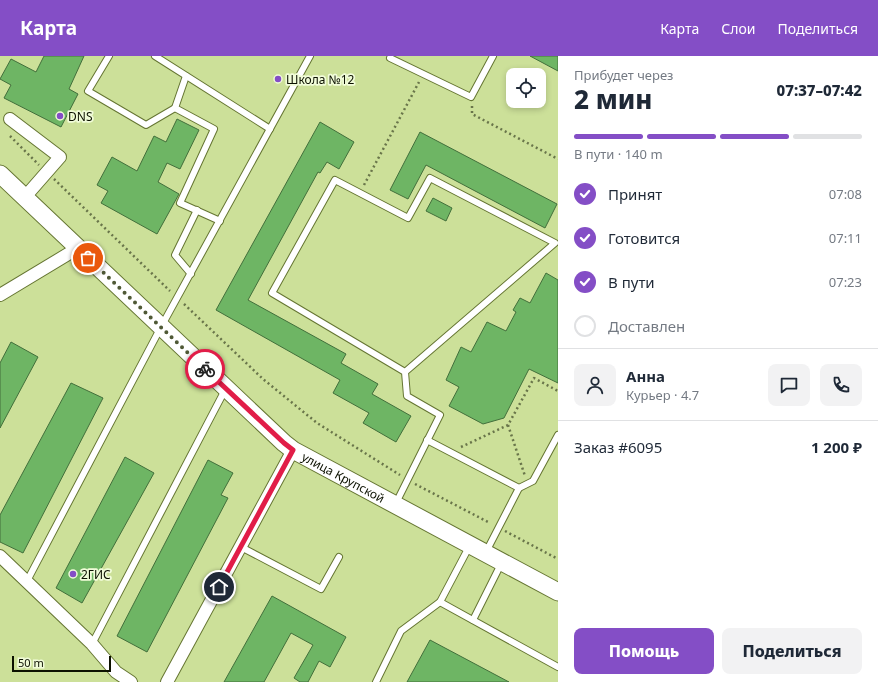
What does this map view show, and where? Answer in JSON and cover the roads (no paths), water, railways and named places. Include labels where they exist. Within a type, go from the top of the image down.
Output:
[{"type":"main road","name":"улица Крупской","points":[[0,174],[293,450],[558,592]]},
{"type":"street","points":[[10,119],[60,157],[25,197]]},
{"type":"street","points":[[0,295],[78,248]]},
{"type":"street","points":[[167,682],[293,450]]},
{"type":"street","points":[[0,556],[92,644],[116,672],[131,682]]},
{"type":"lane","points":[[109,56],[88,92],[146,126],[175,108],[186,76]]},
{"type":"lane","points":[[155,56],[270,129]]},
{"type":"lane","points":[[27,581],[162,327],[310,56]]},
{"type":"lane","points":[[390,58],[471,97],[493,56]]},
{"type":"lane","points":[[175,108],[214,129],[180,203],[220,221]]},
{"type":"lane","points":[[430,178],[554,243],[405,372],[272,293],[335,180],[408,218],[430,178]]},
{"type":"lane","points":[[191,274],[175,255],[197,210]]},
{"type":"lane","points":[[395,504],[440,415],[407,396],[405,372]]},
{"type":"lane","points":[[92,644],[226,388]]},
{"type":"lane","points":[[485,553],[519,488],[533,481],[558,435]]},
{"type":"lane","points":[[427,440],[519,488]]},
{"type":"lane","points":[[376,682],[401,631],[440,602],[470,545]]},
{"type":"lane","points":[[241,547],[321,589],[339,557]]},
{"type":"lane","points":[[473,620],[502,562]]},
{"type":"lane","points":[[440,602],[558,667]]},
{"type":"place","name":"Школа №12","points":[[278,79]]},
{"type":"place","name":"DNS","points":[[60,116]]},
{"type":"place","name":"2ГИС","points":[[73,574]]}]
